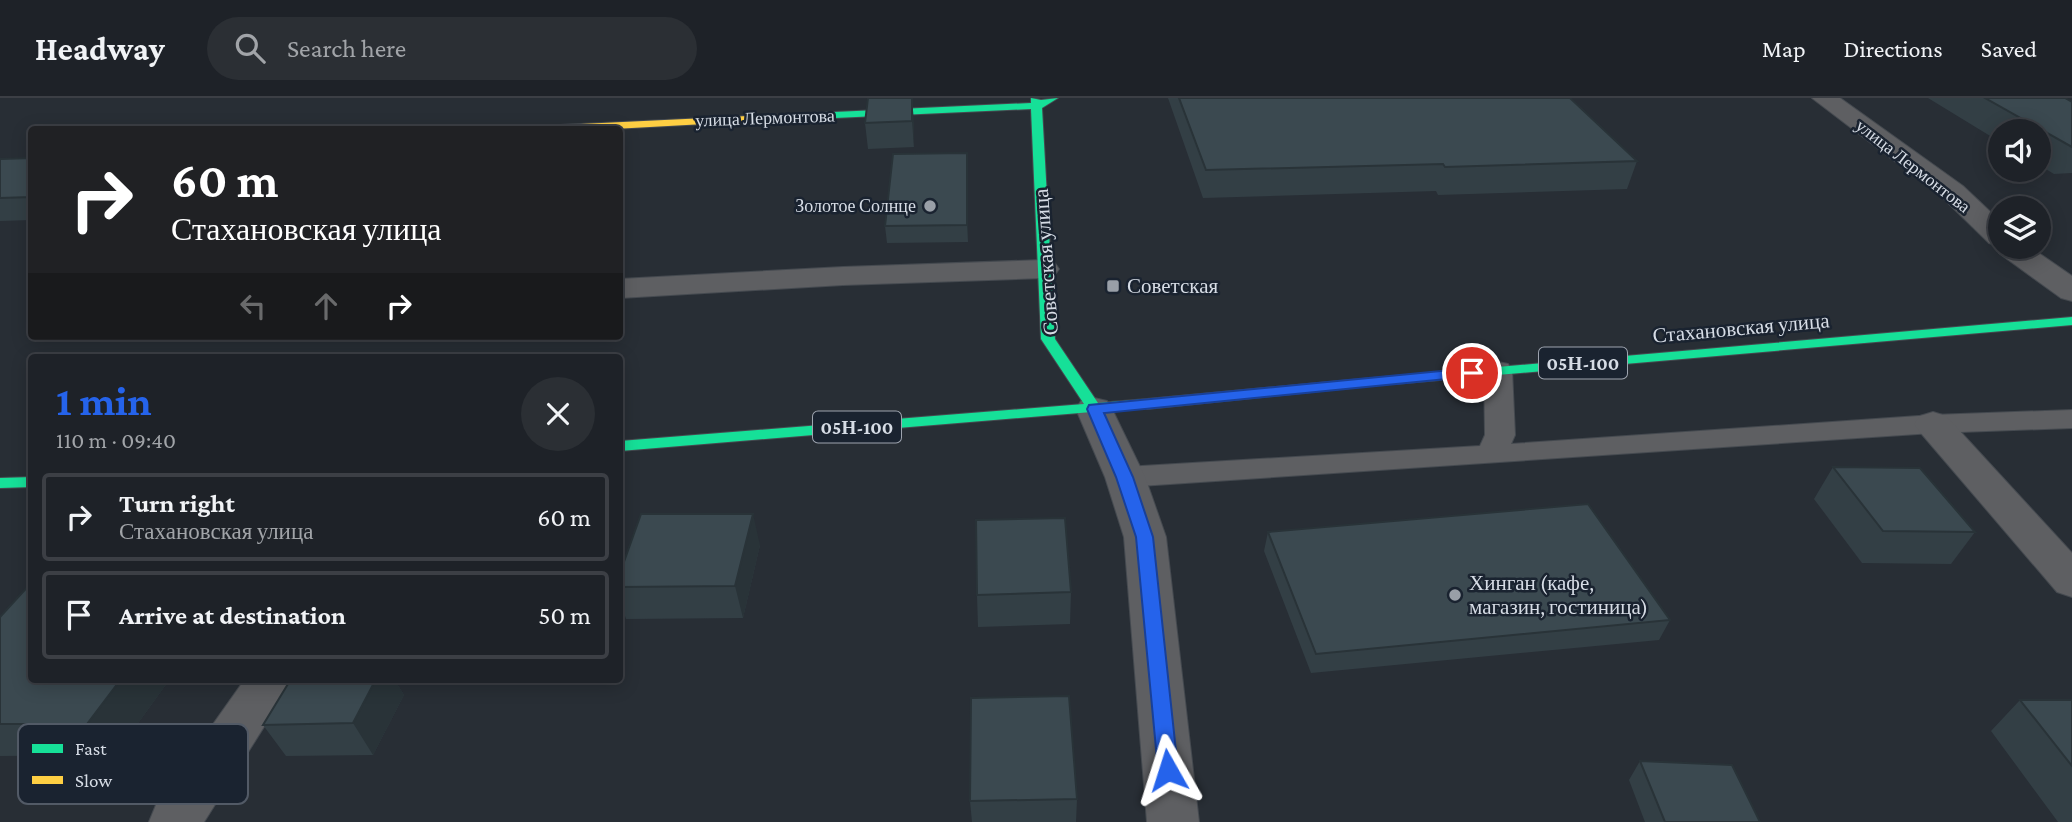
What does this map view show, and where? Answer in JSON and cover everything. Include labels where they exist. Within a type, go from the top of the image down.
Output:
[{"type":"main road","name":"улица Лермонтова","points":[[591,126],[1037,102],[1053,98]]},
{"type":"main road","name":"Советская улица","points":[[1037,102],[1048,339],[1094,409]]},
{"type":"main road","name":"Стахановская улица","points":[[623,446],[1094,409],[1499,370],[2072,321]]},
{"type":"main road","points":[[0,483],[28,482]]},
{"type":"street","name":"улица Лермонтова","points":[[1824,98],[1953,192],[1988,226]]},
{"type":"street","points":[[2027,259],[2072,290]]},
{"type":"street","points":[[623,289],[843,276],[1043,269]]},
{"type":"street","name":"Советская улица","points":[[1094,409],[1125,477],[1144,537],[1173,822]]},
{"type":"street","points":[[1933,424],[2072,581]]},
{"type":"street","points":[[241,724],[268,683]]},
{"type":"street","points":[[175,822],[187,804]]},
{"type":"lane","points":[[1491,455],[1500,435],[1499,370]]},
{"type":"lane","points":[[1125,477],[1933,424],[2072,419]]},
{"type":"building","points":[[868,98],[912,98],[912,121],[865,123]]},
{"type":"building","points":[[1179,98],[1570,98],[1637,161],[1206,170]]},
{"type":"building","points":[[1985,98],[2065,98],[2072,102],[2072,147],[2051,135],[2051,119],[2022,119]]},
{"type":"building","name":"Золотое Солнце","points":[[967,153],[967,225],[885,226],[893,154]]},
{"type":"building","points":[[28,158],[28,197],[0,198],[0,159]]},
{"type":"building","points":[[1833,467],[1920,468],[1975,532],[1883,531]]},
{"type":"building","name":"Хинган (кафе, магазин, гостиница)","points":[[1588,504],[1670,620],[1316,654],[1268,532]]},
{"type":"building","points":[[641,514],[753,514],[735,586],[623,587],[623,565]]},
{"type":"building","points":[[1065,518],[1071,592],[977,595],[976,520]]},
{"type":"building","points":[[28,586],[28,683],[118,683],[87,724],[0,724],[0,617]]},
{"type":"building","points":[[289,683],[374,683],[353,723],[263,725]]},
{"type":"building","points":[[1069,696],[1077,799],[970,801],[971,698]]},
{"type":"building","points":[[2020,700],[2072,700],[2072,766]]},
{"type":"building","points":[[1640,761],[1732,765],[1760,822],[1665,822]]},
{"type":"traffic: fast","points":[[1036,98],[1048,339],[1094,409]]},
{"type":"traffic: fast","points":[[813,116],[1037,106],[1053,98]]},
{"type":"traffic: fast","points":[[1394,380],[2072,321]]},
{"type":"traffic: fast","points":[[623,446],[1147,404]]},
{"type":"traffic: fast","points":[[0,483],[28,482]]},
{"type":"traffic: slow","points":[[602,126],[813,116]]},
{"type":"traffic: slow","points":[[1147,404],[1394,380]]},
{"type":"place","name":"Золотое Солнце","points":[[930,206]]},
{"type":"place","name":"Советская","points":[[1113,286]]},
{"type":"place","name":"Хинган (кафе, магазин, гостиница)","points":[[1455,595]]},
{"type":"route","points":[[1168,770],[1144,537],[1125,477],[1094,409],[1472,373]]}]
